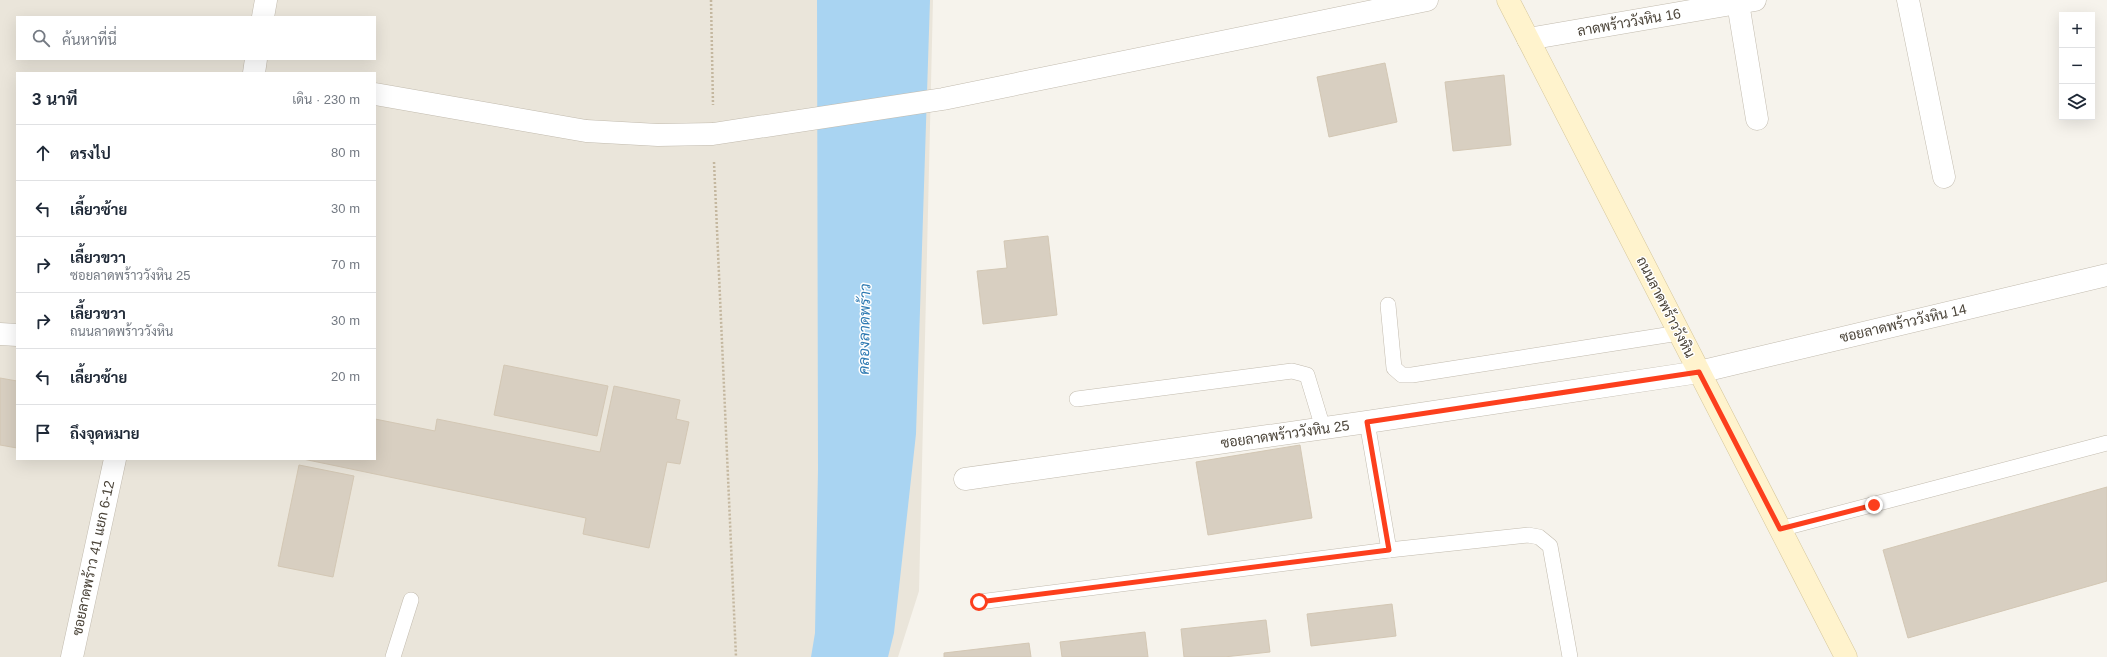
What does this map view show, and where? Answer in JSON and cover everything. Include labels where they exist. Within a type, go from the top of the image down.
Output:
[{"type":"main road","name":"ถนนลาดพร้าววังหิน","points":[[1508,0],[1846,657]]},
{"type":"street","points":[[263,16],[266,0]]},
{"type":"street","points":[[376,94],[586,132],[658,135],[713,134],[943,99],[1427,0]]},
{"type":"street","points":[[1908,0],[1944,177]]},
{"type":"street","points":[[1746,2],[1757,119]]},
{"type":"street","name":"ลาดพร้าววังหิน 16","points":[[1528,39],[1746,2]]},
{"type":"street","points":[[254,72],[256,60]]},
{"type":"street","name":"ซอยลาดพร้าววังหิน 14","points":[[1699,372],[2107,275]]},
{"type":"street","points":[[0,334],[16,335]]},
{"type":"street","name":"ซอยลาดพร้าววังหิน 25","points":[[965,479],[1367,422],[1699,372]]},
{"type":"street","name":"ซอยลาดพร้าว 41 แยก 6-12","points":[[72,657],[115,460]]},
{"type":"lane","points":[[1388,305],[1394,368],[1402,375],[1412,375],[1679,333]]},
{"type":"lane","points":[[1077,399],[1292,371],[1307,375],[1323,428]]},
{"type":"lane","points":[[1367,422],[1389,550]]},
{"type":"lane","points":[[1780,529],[2107,442]]},
{"type":"lane","points":[[979,602],[1389,550],[1528,535],[1539,537],[1550,546],[1570,657]]},
{"type":"lane","points":[[393,657],[411,600]]},
{"type":"path","points":[[711,0],[713,134],[736,657]]},
{"type":"shaded area","points":[[0,0],[933,0],[919,591],[898,657],[0,657]]},
{"type":"water","name":"คลองลาดพร้าว","points":[[817,0],[930,0],[916,434],[894,633],[888,657],[811,657],[815,633],[818,469]]},
{"type":"building","points":[[1385,63],[1397,122],[1329,137],[1317,77]]},
{"type":"building","points":[[1504,75],[1511,145],[1453,151],[1445,82]]},
{"type":"building","points":[[1048,236],[1057,315],[983,324],[977,271],[1007,268],[1004,241]]},
{"type":"building","points":[[504,365],[608,386],[597,436],[494,415]]},
{"type":"building","points":[[0,378],[16,381],[16,448],[0,445]]},
{"type":"building","points":[[614,386],[680,400],[676,419],[689,422],[680,464],[667,462],[649,548],[583,534],[586,518],[308,460],[376,460],[376,419],[435,431],[437,419],[600,452]]},
{"type":"building","points":[[1300,445],[1312,518],[1208,535],[1196,462]]},
{"type":"building","points":[[299,465],[354,476],[333,577],[278,566]]},
{"type":"building","points":[[2107,487],[2107,581],[1908,638],[1883,550]]},
{"type":"building","points":[[1392,604],[1396,636],[1311,646],[1307,614]]},
{"type":"building","points":[[1266,620],[1270,652],[1224,657],[1184,657],[1181,629]]},
{"type":"building","points":[[1145,632],[1148,657],[1062,657],[1060,642]]},
{"type":"building","points":[[1029,643],[1031,657],[944,657],[944,653]]},
{"type":"route","points":[[979,602],[1389,550],[1367,422],[1699,372],[1780,529],[1874,505]]}]
